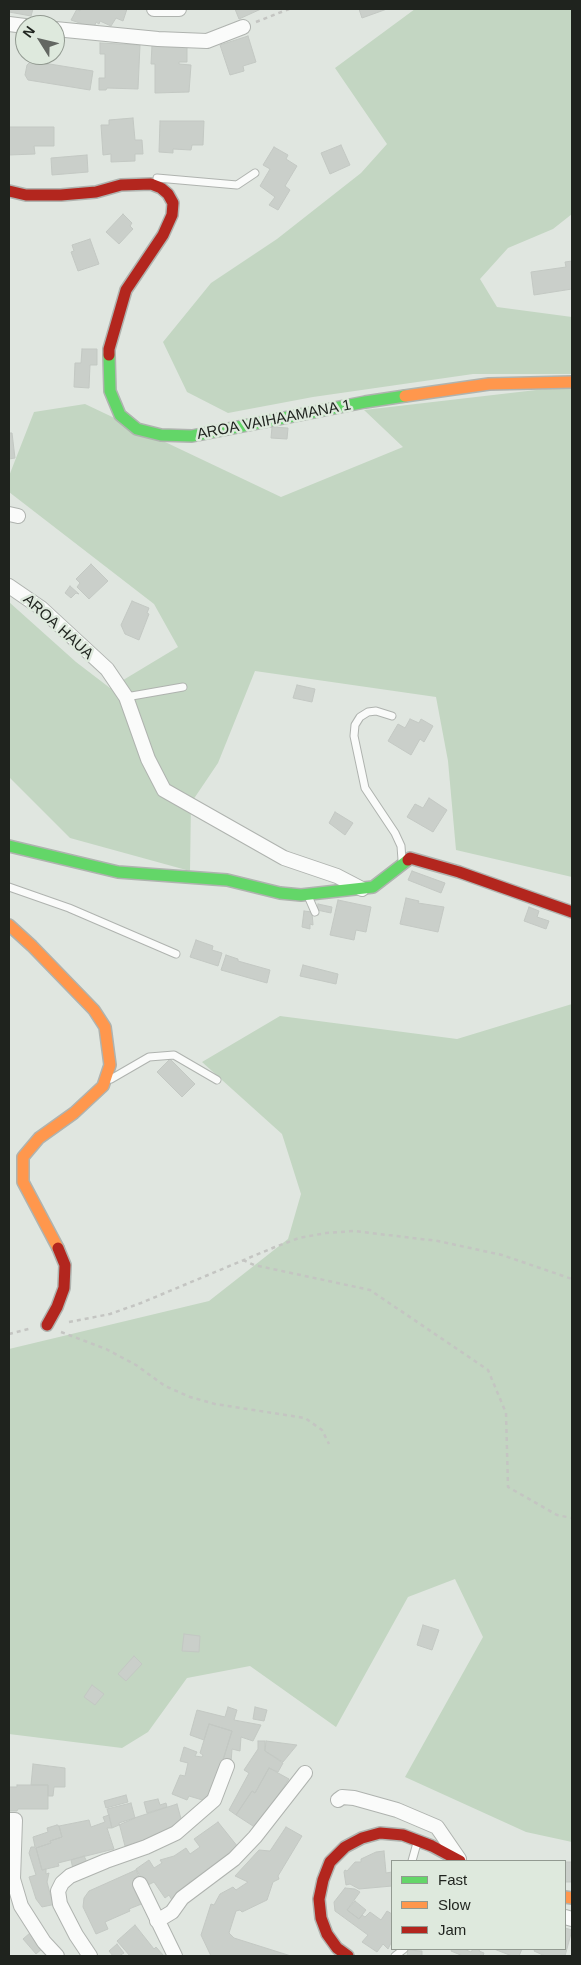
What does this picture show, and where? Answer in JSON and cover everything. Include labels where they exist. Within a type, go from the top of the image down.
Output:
[{"type":"street","points":[[154,9],[178,9]]},
{"type":"street","points":[[65,30],[158,39],[207,41],[243,27]]},
{"type":"street","points":[[9,191],[26,195],[60,195],[96,192],[121,185],[151,184]]},
{"type":"street","name":"AROA VAIHAAMANA 1","points":[[151,184],[168,194],[173,203],[172,215],[163,235],[126,290],[109,349],[110,391],[120,415],[137,429],[161,435],[192,436],[365,402],[489,384],[572,382]]},
{"type":"street","name":"AROA HAUA","points":[[9,586],[42,608],[107,669],[126,697],[148,759],[164,790],[284,858],[337,876],[362,889]]},
{"type":"street","points":[[9,846],[118,872],[227,880],[280,892],[307,895],[373,887],[410,858],[423,860],[572,912]]},
{"type":"street","points":[[9,925],[94,1010],[105,1027],[110,1065],[104,1083],[74,1113],[39,1138],[23,1157],[23,1182],[56,1242],[64,1265],[64,1288],[57,1307],[45,1325]]},
{"type":"street","points":[[90,1956],[76,1935],[60,1904],[58,1891],[62,1883],[79,1872],[146,1847],[176,1833],[214,1800],[227,1766]]},
{"type":"street","points":[[157,1921],[172,1912],[182,1898],[234,1859],[255,1837],[305,1774]]},
{"type":"street","points":[[338,1800],[342,1797],[354,1798],[397,1810],[437,1827],[459,1860]]},
{"type":"street","points":[[9,1820],[15,1820],[13,1879],[21,1906],[44,1942],[57,1956]]},
{"type":"street","points":[[348,1956],[337,1948],[327,1934],[321,1918],[319,1899],[323,1880],[330,1862],[345,1848],[362,1838],[380,1833],[403,1835],[418,1840],[458,1860]]},
{"type":"street","points":[[140,1884],[175,1956]]},
{"type":"lane","points":[[151,184],[157,178],[237,184],[255,173]]},
{"type":"lane","points":[[126,697],[183,687]]},
{"type":"lane","points":[[392,716],[376,711],[368,712],[360,717],[355,725],[354,736],[365,788],[395,833],[401,846],[403,862]]},
{"type":"lane","points":[[9,887],[69,908],[176,954]]},
{"type":"lane","points":[[307,895],[315,912]]},
{"type":"lane","points":[[104,1083],[149,1057],[174,1054],[218,1080]]},
{"type":"lane","points":[[412,1860],[418,1840]]},
{"type":"path","points":[[243,27],[289,9]]},
{"type":"path","points":[[9,1334],[45,1325],[110,1314],[299,1238],[326,1233],[354,1231],[438,1241],[502,1255],[572,1279]]},
{"type":"path","points":[[243,1260],[254,1265],[370,1290],[488,1370],[506,1413],[508,1487],[557,1515],[572,1518]]},
{"type":"path","points":[[45,1325],[106,1349],[136,1366],[165,1386],[190,1397],[215,1404],[305,1418],[322,1430],[328,1444]]},
{"type":"green space","points":[[415,9],[572,9],[572,214],[553,229],[508,248],[480,279],[497,307],[572,317],[572,374],[473,374],[313,397],[228,413],[187,392],[163,342],[211,283],[277,239],[361,173],[387,144],[335,68]]},
{"type":"green space","points":[[562,387],[572,388],[572,877],[456,850],[448,761],[436,697],[255,671],[218,763],[191,803],[190,871],[70,838],[9,777],[9,602],[76,662],[110,688],[178,647],[154,604],[9,492],[9,476],[34,412],[85,404],[281,497],[403,447],[364,410]]},
{"type":"green space","points":[[572,1004],[572,1842],[526,1832],[405,1777],[483,1637],[455,1579],[408,1597],[336,1727],[250,1666],[187,1678],[148,1732],[122,1748],[9,1734],[9,1349],[209,1301],[288,1239],[301,1194],[282,1134],[202,1062],[280,1016],[457,1039]]},
{"type":"building","points":[[9,9],[33,9],[31,15],[9,12]]},
{"type":"building","points":[[77,9],[80,11],[81,9],[127,9],[123,21],[116,18],[111,26],[100,21],[99,24],[96,22],[94,28],[71,20]]},
{"type":"building","points":[[235,9],[261,9],[239,19]]},
{"type":"building","points":[[359,9],[387,9],[362,18]]},
{"type":"building","points":[[248,36],[256,62],[243,66],[244,71],[230,75],[220,45]]},
{"type":"building","points":[[100,43],[140,45],[138,89],[107,88],[106,90],[99,90],[99,78],[105,78],[105,54],[100,54]]},
{"type":"building","points":[[152,45],[187,46],[187,62],[179,62],[179,64],[191,65],[189,92],[155,93],[155,64],[151,64]]},
{"type":"building","points":[[27,65],[56,65],[93,71],[90,90],[28,80],[25,75]]},
{"type":"building","points":[[133,118],[135,140],[142,140],[143,154],[135,154],[135,161],[111,162],[111,154],[103,155],[101,125],[109,125],[109,120]]},
{"type":"building","points":[[160,121],[204,121],[203,145],[192,145],[191,150],[173,149],[173,153],[159,152]]},
{"type":"building","points":[[9,127],[54,127],[54,146],[34,146],[35,154],[9,155]]},
{"type":"building","points":[[341,145],[350,165],[330,174],[321,153]]},
{"type":"building","points":[[274,147],[288,155],[286,159],[297,166],[285,186],[290,190],[278,210],[269,205],[275,197],[260,186],[270,169],[263,165]]},
{"type":"building","points":[[87,155],[88,172],[52,175],[51,158]]},
{"type":"building","points":[[123,214],[132,223],[130,226],[133,229],[119,244],[106,232]]},
{"type":"building","points":[[90,239],[99,264],[78,271],[71,252],[74,251],[72,245]]},
{"type":"building","points":[[572,261],[572,289],[534,295],[531,272],[566,267],[565,262]]},
{"type":"building","points":[[82,349],[97,349],[97,365],[90,365],[89,388],[74,387],[75,363],[81,363]]},
{"type":"building","points":[[272,427],[288,428],[287,439],[271,438]]},
{"type":"building","points":[[9,433],[12,433],[15,458],[9,459]]},
{"type":"building","points":[[91,564],[108,581],[89,599],[77,587],[80,583],[76,579]]},
{"type":"building","points":[[70,586],[79,594],[76,593],[71,598],[65,593]]},
{"type":"building","points":[[132,601],[149,608],[147,613],[149,614],[139,640],[125,634],[121,625]]},
{"type":"building","points":[[297,685],[315,689],[312,702],[293,698]]},
{"type":"building","points":[[410,719],[419,723],[421,719],[433,726],[424,742],[420,739],[411,755],[388,741],[398,724],[405,728]]},
{"type":"building","points":[[429,798],[447,810],[433,832],[407,817],[415,804],[423,808]]},
{"type":"building","points":[[335,812],[353,823],[345,835],[329,823]]},
{"type":"building","points":[[412,871],[445,883],[441,893],[408,880]]},
{"type":"building","points":[[406,898],[419,901],[418,903],[444,907],[438,932],[400,924]]},
{"type":"building","points":[[338,900],[371,907],[366,932],[356,930],[354,940],[330,935]]},
{"type":"building","points":[[318,904],[332,907],[331,913],[317,910]]},
{"type":"building","points":[[529,907],[539,911],[537,917],[549,921],[546,929],[524,921]]},
{"type":"building","points":[[304,911],[312,912],[313,925],[310,924],[310,929],[302,927]]},
{"type":"building","points":[[196,940],[213,946],[212,950],[222,953],[218,966],[190,957]]},
{"type":"building","points":[[226,955],[238,959],[238,961],[270,970],[267,983],[221,970]]},
{"type":"building","points":[[303,965],[338,974],[336,984],[300,976]]},
{"type":"building","points":[[170,1059],[195,1084],[182,1097],[157,1072]]},
{"type":"building","points":[[423,1625],[439,1630],[432,1650],[417,1645]]},
{"type":"building","points":[[184,1634],[200,1636],[199,1652],[182,1651]]},
{"type":"building","points":[[134,1656],[142,1664],[126,1681],[118,1674]]},
{"type":"building","points":[[92,1685],[104,1694],[95,1705],[84,1697]]},
{"type":"building","points":[[228,1707],[237,1710],[234,1720],[261,1725],[253,1741],[241,1737],[240,1751],[232,1749],[231,1763],[223,1760],[232,1731],[209,1724],[204,1740],[190,1735],[197,1710],[225,1717]]},
{"type":"building","points":[[255,1707],[267,1710],[264,1721],[253,1719]]},
{"type":"building","points":[[209,1724],[232,1731],[223,1760],[225,1760],[209,1802],[189,1796],[187,1800],[172,1794],[180,1775],[185,1776],[188,1763],[180,1761],[184,1747],[197,1752],[195,1756],[202,1757],[203,1755],[200,1753]]},
{"type":"building","points":[[258,1741],[265,1741],[265,1751],[283,1763],[278,1772],[269,1768],[255,1793],[252,1791],[236,1815],[229,1810],[249,1773],[244,1770],[258,1749]]},
{"type":"building","points":[[266,1741],[297,1745],[283,1762],[265,1751]]},
{"type":"building","points":[[33,1764],[65,1768],[65,1787],[54,1787],[53,1796],[48,1796],[48,1785],[31,1785]]},
{"type":"building","points":[[269,1768],[289,1779],[256,1828],[236,1815],[252,1791],[255,1793]]},
{"type":"building","points":[[17,1785],[48,1785],[48,1809],[18,1809],[17,1811],[9,1811],[9,1787],[17,1787]]},
{"type":"building","points":[[126,1795],[128,1802],[106,1808],[104,1801]]},
{"type":"building","points":[[158,1799],[160,1805],[166,1803],[167,1807],[147,1813],[144,1802]]},
{"type":"building","points":[[131,1803],[135,1818],[112,1828],[107,1809]]},
{"type":"building","points":[[177,1804],[183,1826],[125,1846],[119,1823]]},
{"type":"building","points":[[109,1815],[112,1828],[107,1828],[114,1849],[58,1863],[59,1866],[42,1870],[36,1848],[62,1837],[59,1826],[89,1820],[91,1827],[105,1822],[103,1817]]},
{"type":"building","points":[[218,1822],[238,1847],[191,1883],[189,1882],[193,1887],[173,1902],[169,1895],[165,1898],[154,1882],[146,1886],[136,1869],[149,1860],[154,1868],[162,1863],[160,1860],[174,1856],[186,1848],[190,1854],[200,1847],[194,1839]]},
{"type":"building","points":[[57,1825],[62,1837],[36,1848],[42,1870],[46,1869],[46,1874],[49,1873],[47,1882],[51,1897],[56,1904],[42,1907],[36,1899],[29,1877],[36,1875],[29,1853],[31,1847],[35,1847],[33,1837],[48,1832],[47,1828]]},
{"type":"building","points":[[286,1827],[302,1836],[278,1876],[279,1879],[273,1882],[267,1900],[242,1912],[240,1910],[236,1911],[229,1933],[234,1938],[291,1956],[211,1956],[201,1935],[211,1904],[214,1905],[220,1894],[233,1887],[236,1890],[248,1882],[235,1876],[259,1850],[270,1851]]},
{"type":"building","points":[[384,1851],[386,1873],[391,1872],[391,1886],[359,1889],[350,1884],[346,1885],[345,1870],[347,1871],[355,1862],[361,1862],[361,1859],[376,1852]]},
{"type":"building","points":[[84,1856],[88,1864],[73,1869],[71,1860]]},
{"type":"building","points":[[566,1862],[572,1862],[572,1882],[566,1882]]},
{"type":"building","points":[[136,1870],[140,1879],[144,1903],[105,1922],[108,1929],[96,1934],[83,1907],[84,1898],[89,1891]]},
{"type":"building","points":[[345,1888],[355,1889],[360,1892],[347,1910],[359,1919],[362,1915],[365,1917],[370,1912],[381,1920],[387,1911],[391,1913],[391,1943],[388,1949],[383,1944],[377,1952],[362,1942],[368,1935],[335,1911],[334,1902]]},
{"type":"building","points":[[355,1901],[366,1910],[359,1919],[347,1910]]},
{"type":"building","points":[[135,1925],[154,1949],[156,1947],[164,1956],[130,1956],[117,1941]]},
{"type":"building","points":[[566,1928],[572,1930],[565,1956],[545,1956],[534,1951],[566,1950]]},
{"type":"building","points":[[30,1933],[43,1948],[36,1954],[23,1939]]},
{"type":"building","points":[[117,1944],[124,1953],[119,1956],[113,1956],[109,1951]]},
{"type":"building","points":[[408,1950],[422,1951],[422,1956],[407,1956]]},
{"type":"building","points":[[466,1950],[471,1952],[472,1950],[480,1950],[484,1953],[483,1956],[463,1956],[451,1951]]},
{"type":"building","points":[[497,1950],[522,1950],[519,1956],[512,1956]]},
{"type":"traffic: fast","points":[[109,355],[110,391],[120,415],[137,429],[161,435],[192,436],[405,396]]},
{"type":"traffic: fast","points":[[9,846],[118,872],[227,880],[280,893],[301,895],[373,887],[408,860]]},
{"type":"traffic: slow","points":[[405,396],[489,384],[572,382]]},
{"type":"traffic: slow","points":[[9,925],[94,1010],[105,1027],[110,1065],[103,1086],[74,1113],[39,1138],[23,1157],[23,1182],[58,1248]]},
{"type":"traffic: slow","points":[[566,1897],[572,1898]]},
{"type":"traffic: jam","points":[[9,191],[26,195],[61,195],[96,192],[121,185],[151,184],[161,188],[168,194],[173,203],[172,215],[163,235],[126,290],[109,349],[109,355]]},
{"type":"traffic: jam","points":[[408,860],[410,858],[459,872],[572,912]]},
{"type":"traffic: jam","points":[[47,1325],[57,1307],[64,1288],[65,1265],[58,1248]]},
{"type":"traffic: jam","points":[[348,1956],[337,1948],[327,1934],[321,1918],[319,1899],[323,1880],[330,1862],[345,1847],[362,1838],[380,1833],[403,1835],[432,1846],[458,1860]]}]
